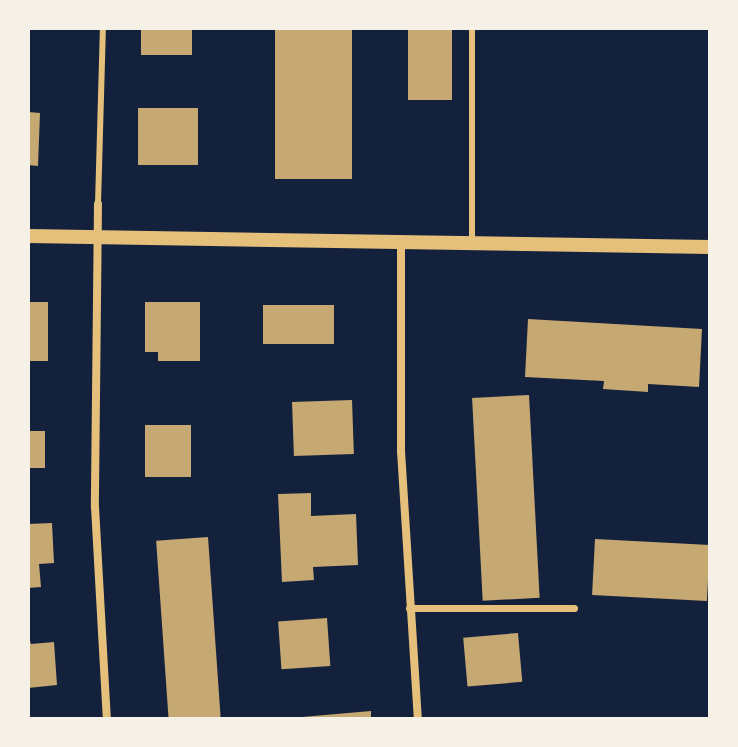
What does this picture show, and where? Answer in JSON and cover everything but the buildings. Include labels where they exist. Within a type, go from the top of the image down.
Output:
[{"type":"street","points":[[98,204],[95,507],[107,719]]},
{"type":"street","points":[[28,236],[710,247]]},
{"type":"street","points":[[401,242],[408,608],[418,719]]},
{"type":"street","points":[[408,608],[574,608]]},
{"type":"lane","points":[[98,204],[103,28]]},
{"type":"lane","points":[[472,28],[472,242]]}]
